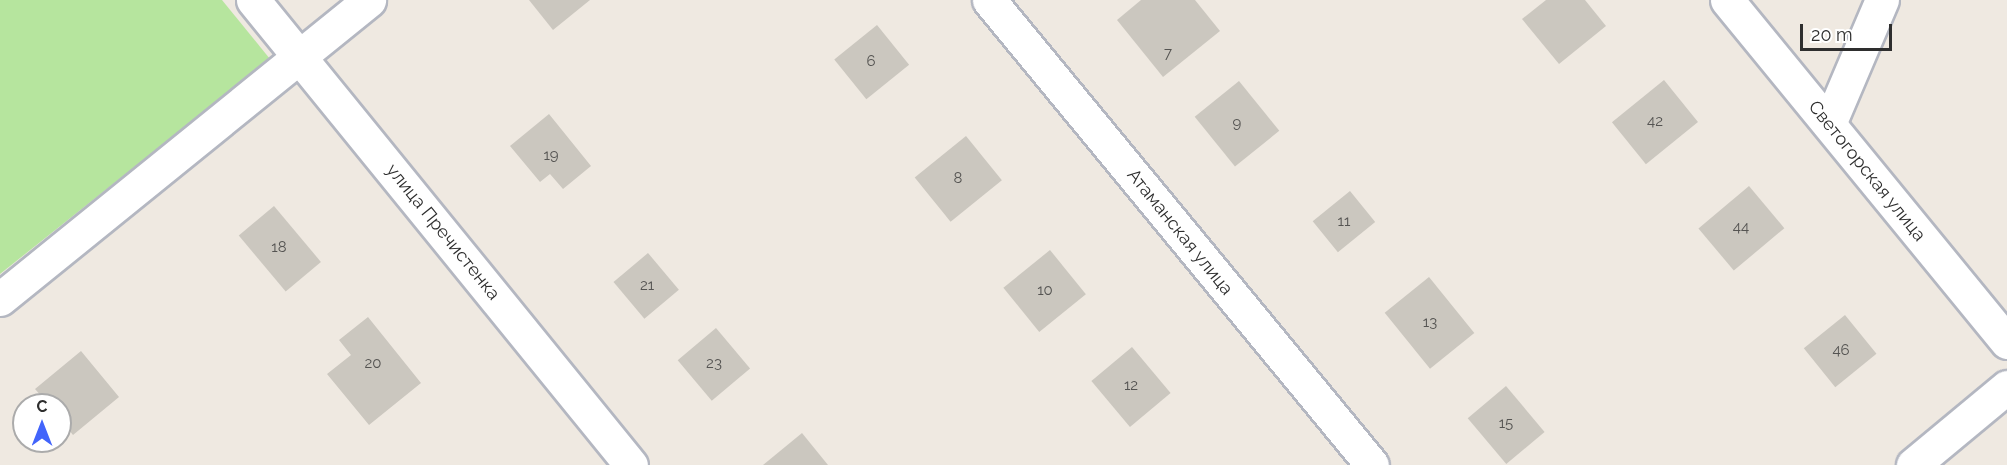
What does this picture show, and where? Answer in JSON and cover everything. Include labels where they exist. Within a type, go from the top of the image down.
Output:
[{"type":"street","name":"улица Пречистенка","points":[[254,0],[631,465]]},
{"type":"street","points":[[0,299],[369,0]]},
{"type":"street","name":"Атаманская улица","points":[[989,0],[1372,465]]},
{"type":"street","name":"Светогорская улица","points":[[1726,0],[2007,342]]},
{"type":"street","points":[[1829,124],[1882,0]]},
{"type":"street","points":[[1913,465],[2007,387]]},
{"type":"green space","points":[[0,0],[222,0],[270,59],[0,274]]},
{"type":"building","points":[[529,0],[590,0],[553,30]]},
{"type":"building","points":[[1141,0],[1195,0],[1220,31],[1163,77],[1117,20]]},
{"type":"building","points":[[1546,0],[1585,0],[1606,26],[1559,64],[1522,19]]},
{"type":"building","points":[[877,25],[909,65],[866,99],[834,60]]},
{"type":"building","points":[[1664,80],[1698,122],[1646,164],[1612,122]]},
{"type":"building","points":[[1239,81],[1279,131],[1235,167],[1195,117]]},
{"type":"building","points":[[549,114],[591,166],[563,189],[550,174],[540,182],[510,146]]},
{"type":"building","points":[[966,136],[1002,180],[951,222],[915,178]]},
{"type":"building","points":[[1749,186],[1784,228],[1734,271],[1698,228]]},
{"type":"building","points":[[1350,191],[1375,222],[1338,252],[1313,221]]},
{"type":"building","points":[[274,206],[321,262],[286,291],[239,236]]},
{"type":"building","points":[[1050,250],[1086,294],[1039,332],[1003,288]]},
{"type":"building","points":[[648,253],[679,290],[644,319],[614,282]]},
{"type":"building","points":[[1429,277],[1474,333],[1430,369],[1385,313]]},
{"type":"building","points":[[1845,315],[1876,354],[1835,387],[1804,348]]},
{"type":"building","points":[[368,317],[421,383],[369,425],[327,374],[351,355],[339,340]]},
{"type":"building","points":[[716,328],[750,369],[712,401],[678,360]]},
{"type":"building","points":[[1132,347],[1171,393],[1130,427],[1091,381]]},
{"type":"building","points":[[81,351],[119,397],[73,435],[72,393],[38,393],[35,389]]},
{"type":"building","points":[[1506,386],[1545,432],[1506,464],[1468,418]]},
{"type":"building","points":[[802,433],[828,465],[763,465]]}]
